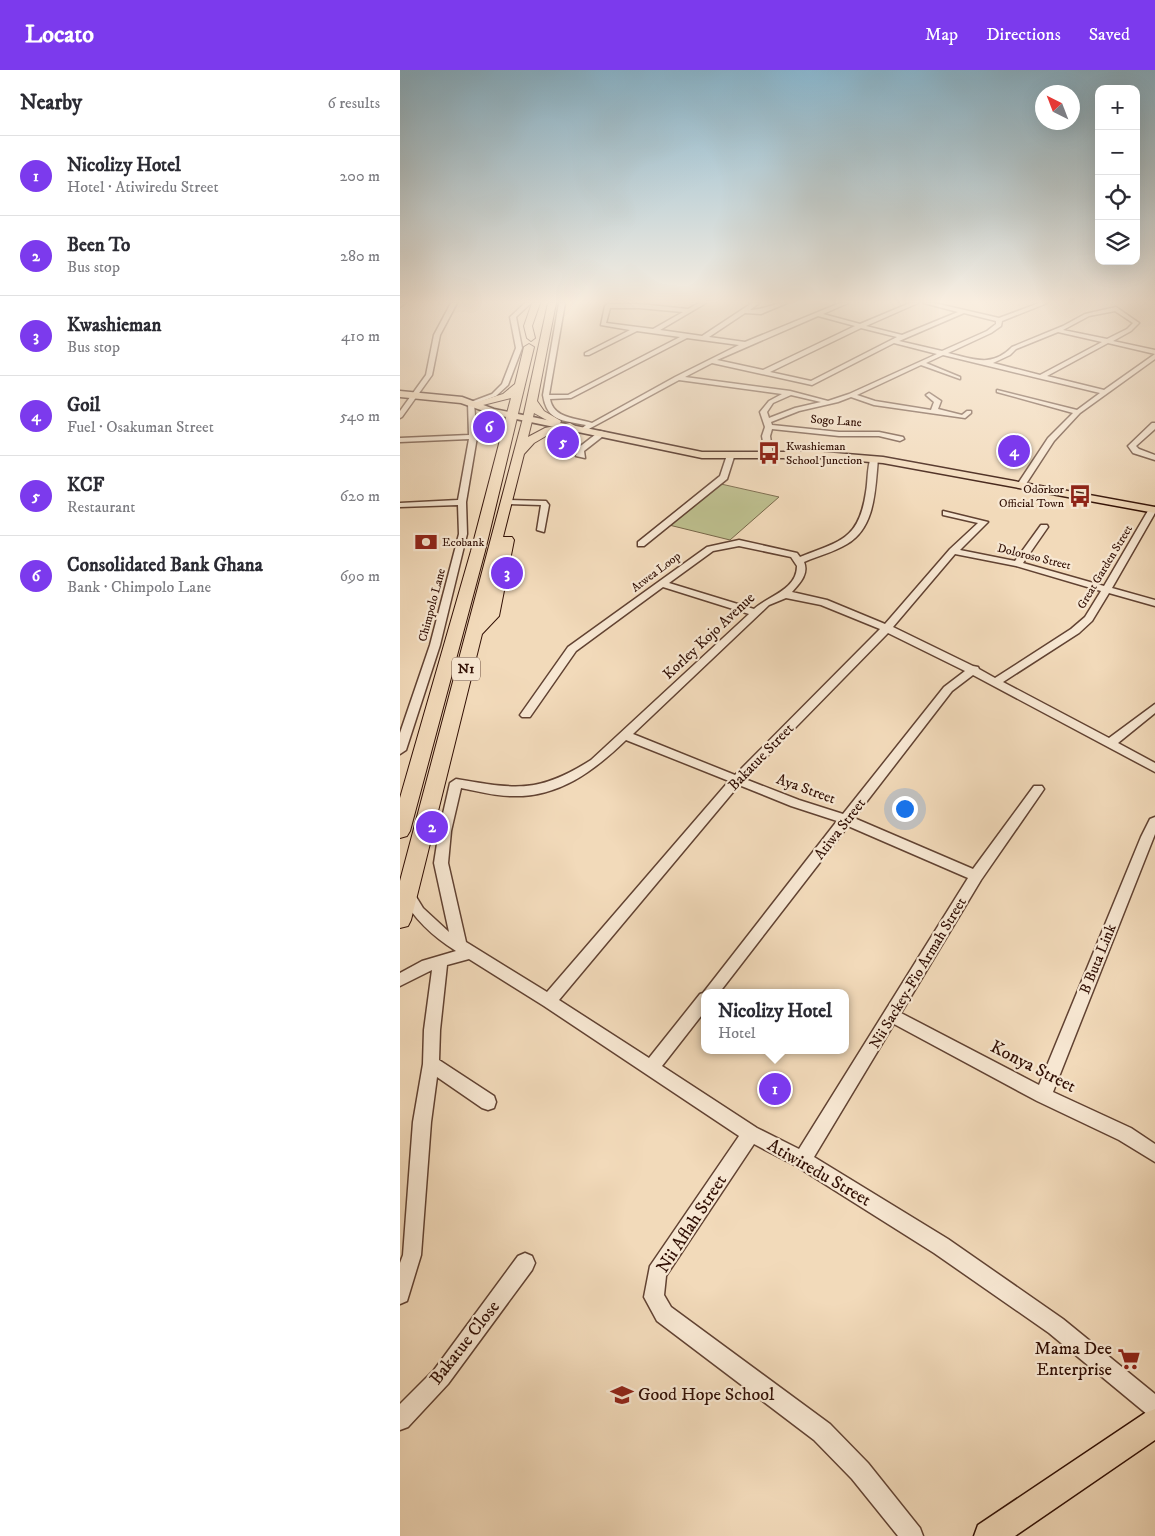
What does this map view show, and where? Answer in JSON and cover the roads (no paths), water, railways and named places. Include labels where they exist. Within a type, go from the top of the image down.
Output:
[{"type":"highway","name":"N1","points":[[400,831],[406,796],[478,551],[523,371]]},
{"type":"highway","name":"N1","points":[[400,920],[475,633],[484,585],[528,417],[537,371]]},
{"type":"highway","points":[[477,404],[507,396],[520,385]]},
{"type":"highway","points":[[530,401],[540,413],[556,422]]},
{"type":"highway","points":[[477,404],[511,417]]},
{"type":"highway","points":[[519,453],[534,436],[555,428],[581,427]]},
{"type":"main road","points":[[400,394],[477,404]]},
{"type":"main road","points":[[511,417],[528,417],[556,422],[693,453],[730,457],[822,456],[874,459],[1154,509]]},
{"type":"main road","points":[[528,417],[581,427]]},
{"type":"main road","points":[[989,1536],[1155,1423]]},
{"type":"street","points":[[400,416],[429,376],[430,371]]},
{"type":"street","points":[[477,404],[494,395],[505,385],[510,371]]},
{"type":"street","points":[[550,371],[546,397],[548,408],[558,416],[581,427],[690,371]]},
{"type":"street","points":[[546,397],[569,397],[618,371]]},
{"type":"street","points":[[765,372],[812,383],[836,371]]},
{"type":"street","points":[[768,424],[797,409],[830,402],[851,395],[906,371]]},
{"type":"street","points":[[942,371],[958,378]]},
{"type":"street","points":[[1023,371],[1104,392]]},
{"type":"street","points":[[1041,376],[1050,371]]},
{"type":"street","points":[[1021,485],[1046,446],[1078,412],[1133,371]]},
{"type":"street","points":[[677,378],[790,393],[830,402]]},
{"type":"street","points":[[999,391],[1078,412]]},
{"type":"street","points":[[769,456],[766,436],[768,424],[763,415],[765,408],[790,393]]},
{"type":"street","points":[[851,395],[874,403],[963,416],[969,412]]},
{"type":"street","points":[[929,395],[937,399],[938,404],[935,411]]},
{"type":"street","name":"Chimpolo Lane","points":[[400,750],[435,645],[463,534],[462,502],[477,404]]},
{"type":"street","name":"Sogo Lane","points":[[768,424],[839,434],[879,434],[900,439]]},
{"type":"street","points":[[1155,425],[1132,446],[1136,451],[1155,458]]},
{"type":"street","points":[[582,456],[580,454],[581,450],[604,433]]},
{"type":"street","points":[[400,440],[473,437]]},
{"type":"street","points":[[641,544],[724,478],[730,457]]},
{"type":"street","points":[[784,595],[801,576],[802,567],[800,560],[844,542],[857,532],[865,518],[874,459]]},
{"type":"street","points":[[400,505],[462,502]]},
{"type":"street","points":[[506,502],[543,503],[541,530]]},
{"type":"street","name":"Great Garden Street","points":[[997,681],[1075,631],[1089,619],[1154,509]]},
{"type":"street","name":"Bakatue Street","points":[[549,1001],[737,780],[887,628],[953,551],[984,522],[946,513]]},
{"type":"street","points":[[1017,564],[1044,527]]},
{"type":"street","name":"Atwea Loop","points":[[526,715],[572,649],[710,548],[730,543],[781,550],[794,555],[800,560]]},
{"type":"street","name":"Doloroso Street","points":[[953,551],[1017,564],[1155,603]]},
{"type":"street","points":[[662,584],[756,613]]},
{"type":"street","points":[[784,595],[794,595],[825,604],[887,628],[997,681],[1155,768]]},
{"type":"street","name":"Korley Kojo Avenue","points":[[465,949],[441,863],[445,831],[456,783],[511,793],[561,782],[595,763],[756,613],[775,598],[784,595]]},
{"type":"street","name":"Atiwa Street","points":[[713,989],[948,689],[974,670]]},
{"type":"street","points":[[1109,744],[1155,707]]},
{"type":"street","name":"Aya Street","points":[[624,735],[737,780],[847,820],[976,876]]},
{"type":"street","name":"Nii Sackey-Fio Armah Street","points":[[802,1160],[892,1016],[976,876],[1038,789]]},
{"type":"street","name":"B Buta Link","points":[[1043,1096],[1147,837],[1155,822]]},
{"type":"street","name":"Atiwiredu Street","points":[[406,894],[429,924],[465,949],[549,1001],[751,1134],[802,1160],[941,1246],[1049,1321],[1155,1408]]},
{"type":"street","points":[[400,980],[427,965],[440,962],[465,949]]},
{"type":"street","points":[[400,1294],[412,1255],[422,1122],[431,1064],[432,1030],[440,962]]},
{"type":"street","points":[[651,1068],[701,1004]]},
{"type":"street","name":"Konya Street","points":[[892,1016],[1043,1096],[1125,1134],[1155,1152]]},
{"type":"street","points":[[431,1064],[488,1102]]},
{"type":"street","name":"Nii Aflah Street","points":[[751,1134],[657,1272],[654,1297],[664,1314],[822,1432],[860,1471],[912,1536]]},
{"type":"street","name":"Bakatue Close","points":[[400,1418],[441,1377],[525,1263]]},
{"type":"place","name":"Consolidated Bank Ghana","points":[[489,427]]},
{"type":"place","name":"KCF","points":[[563,442]]},
{"type":"place","name":"Goil","points":[[1014,451]]},
{"type":"place","name":"Kwashieman School Junction","points":[[769,453]]},
{"type":"place","name":"Odorkor Official Town","points":[[1080,496]]},
{"type":"place","name":"Ecobank","points":[[426,542]]},
{"type":"place","name":"Kwashieman","points":[[507,573]]},
{"type":"place","name":"Been To","points":[[432,827]]},
{"type":"place","name":"Nicolizy Hotel","points":[[775,1089]]},
{"type":"place","name":"Mama Dee Enterprise","points":[[1129,1359]]},
{"type":"place","name":"Good Hope School","points":[[622,1395]]}]
